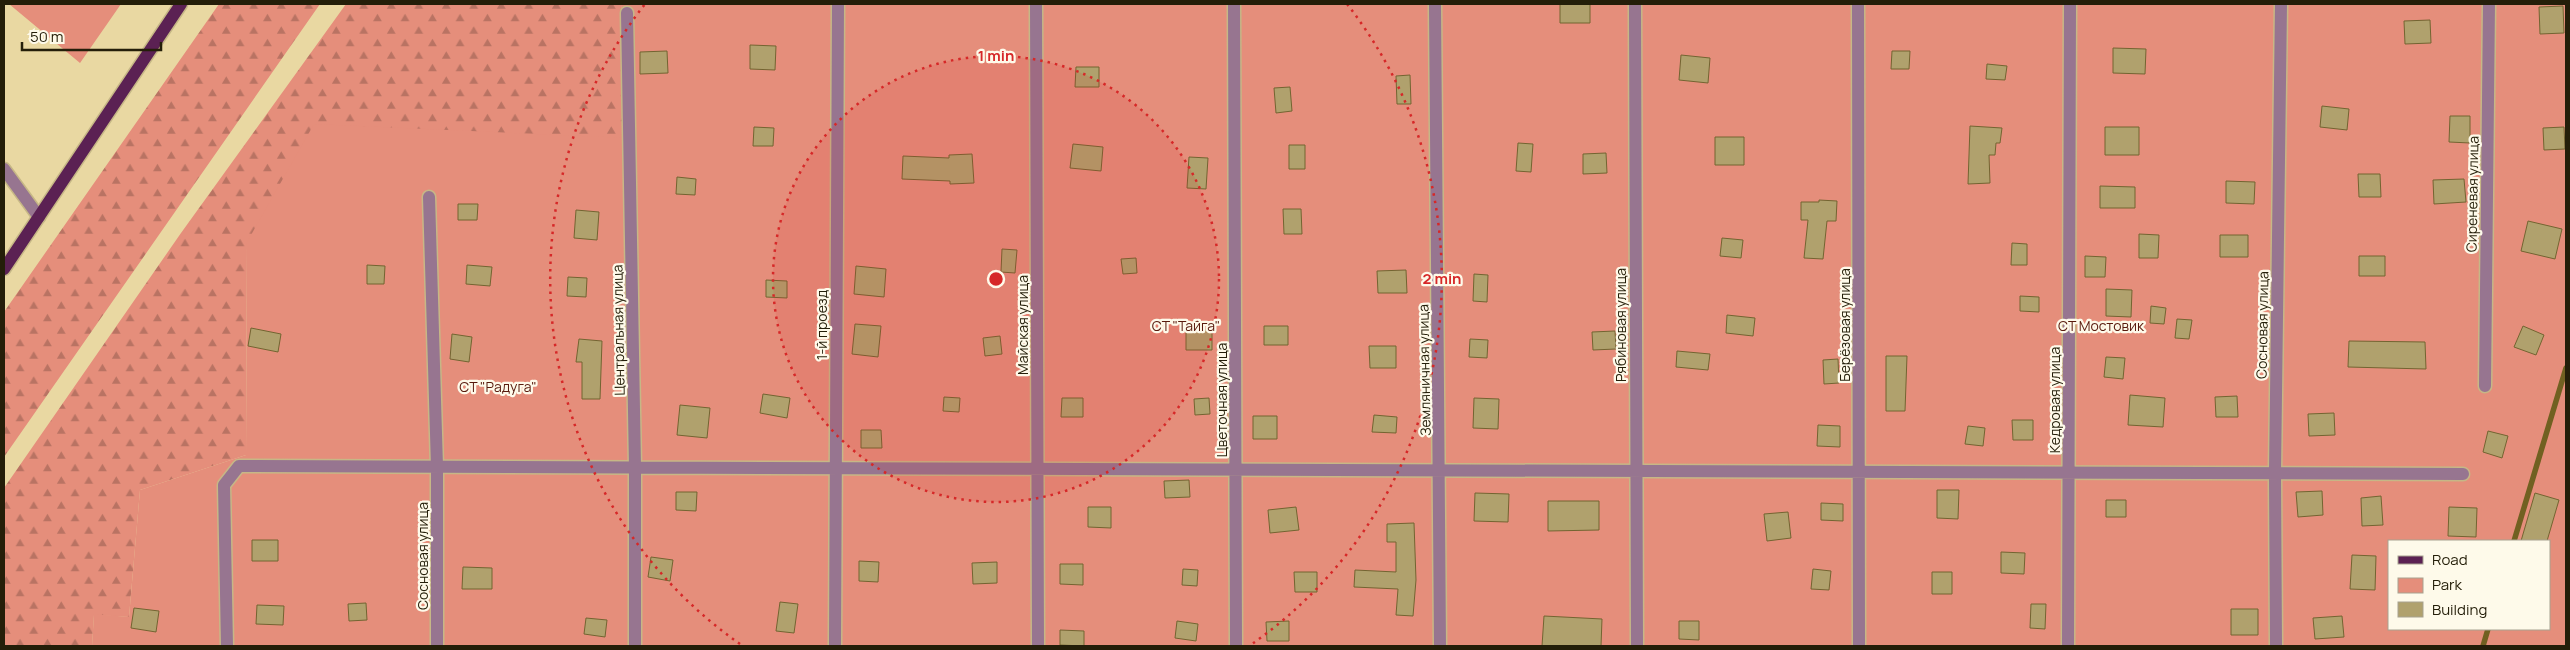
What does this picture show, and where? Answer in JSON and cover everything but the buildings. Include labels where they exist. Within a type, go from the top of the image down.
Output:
[{"type":"main road","points":[[4,269],[181,4]]},
{"type":"street","name":"1-й проезд","points":[[835,646],[838,4]]},
{"type":"street","name":"Майская улица","points":[[1036,4],[1038,646]]},
{"type":"street","name":"Цветочная улица","points":[[1234,4],[1236,646]]},
{"type":"street","name":"Земляничная улица","points":[[1435,4],[1440,646]]},
{"type":"street","name":"Рябиновая улица","points":[[1635,4],[1637,646]]},
{"type":"street","name":"Берёзовая улица","points":[[1858,4],[1858,646]]},
{"type":"street","name":"Кедровая улица","points":[[2068,646],[2070,4]]},
{"type":"street","name":"Сосновая улица","points":[[2276,646],[2275,473],[2281,4]]},
{"type":"street","name":"Сиреневая улица","points":[[2485,386],[2489,4]]},
{"type":"street","name":"Центральная улица","points":[[627,13],[635,467],[634,646]]},
{"type":"street","points":[[4,169],[40,217]]},
{"type":"street","name":"Сосновая улица","points":[[429,198],[437,466],[437,646]]},
{"type":"street","points":[[227,646],[224,485],[239,466],[2463,474]]},
{"type":"green space","points":[[9,4],[121,4],[80,63]]},
{"type":"green space","points":[[219,4],[320,4],[4,457],[4,312]]},
{"type":"green space","points":[[346,4],[621,4],[627,138],[247,243],[246,455],[140,490],[129,617],[94,615],[92,646],[4,646],[4,488],[181,233]]},
{"type":"green space","points":[[621,4],[2566,4],[2566,646],[92,646],[94,614],[129,617],[140,490],[246,455],[247,242],[314,124],[627,138]]},
{"type":"waterway","points":[[2514,540],[2566,368]]},
{"type":"waterway","points":[[2483,646],[2488,630]]},
{"type":"park label","name":"СТ \"Тайга\"","points":[[1186,325]]},
{"type":"park label","name":"СТ Мостовик","points":[[2101,325]]},
{"type":"park label","name":"СТ \"Радуга\"","points":[[498,386]]}]
